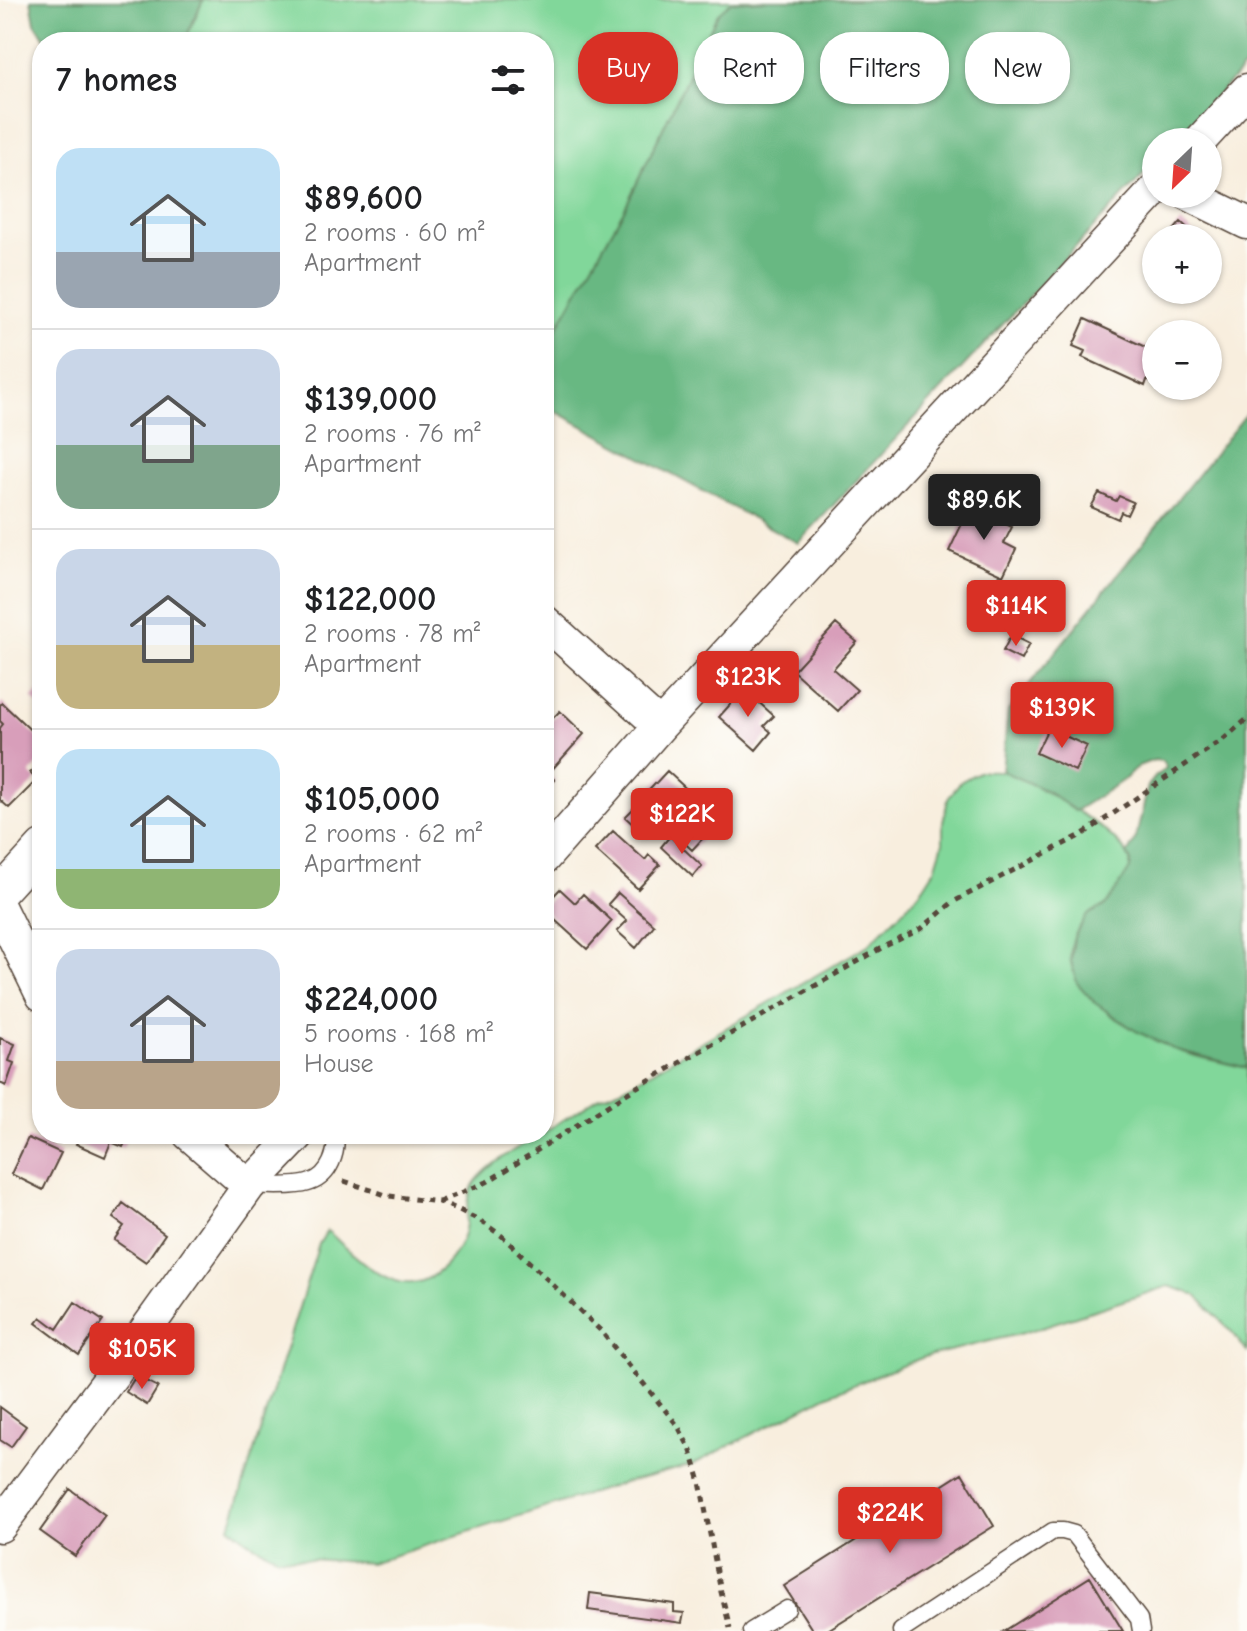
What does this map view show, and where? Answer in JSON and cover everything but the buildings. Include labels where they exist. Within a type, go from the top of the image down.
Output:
[{"type":"street","points":[[1212,128],[1247,90]]},
{"type":"street","points":[[554,847],[660,726],[1142,204]]},
{"type":"street","points":[[1216,208],[1247,223]]},
{"type":"street","points":[[554,630],[660,726]]},
{"type":"street","points":[[0,893],[32,858]]},
{"type":"street","points":[[0,909],[32,975]]},
{"type":"street","points":[[201,1144],[249,1186]]},
{"type":"street","points":[[0,1526],[249,1186],[289,1144]]},
{"type":"lane","points":[[249,1186],[311,1182],[326,1172],[336,1152],[336,1144]]},
{"type":"lane","points":[[901,1631],[1053,1531],[1063,1531],[1074,1534],[1139,1619],[1141,1631]]},
{"type":"lane","points":[[751,1631],[787,1609]]},
{"type":"path","points":[[554,1140],[637,1087],[885,946],[921,929],[953,902],[1083,834],[1225,738],[1247,719]]},
{"type":"path","points":[[439,1202],[487,1182],[547,1144]]},
{"type":"path","points":[[326,1172],[349,1184],[389,1196],[439,1202],[479,1220],[502,1236],[600,1330],[678,1426],[691,1451],[730,1631]]},
{"type":"green space","points":[[31,0],[203,0],[189,32],[41,32],[35,23]]},
{"type":"green space","points":[[203,0],[766,0],[718,13],[709,32],[694,32],[694,63],[678,97],[678,32],[578,32],[578,104],[675,104],[625,208],[554,333],[554,32],[189,32]]},
{"type":"green space","points":[[766,0],[1247,0],[1247,64],[1187,128],[1142,128],[1142,176],[798,543],[554,410],[554,333],[625,208],[675,104],[678,104],[678,97],[694,63],[694,104],[804,104],[804,32],[709,32],[718,13],[731,2]]},
{"type":"green space","points":[[1247,413],[1247,1068],[1173,1049],[1136,1031],[1095,1003],[1077,983],[1071,961],[1074,937],[1087,915],[1106,905],[1130,869],[1131,861],[1127,855],[1136,838],[1148,786],[1166,768],[1162,761],[1154,760],[1138,766],[1125,779],[1075,811],[1047,791],[1002,771],[1008,711]]},
{"type":"green space","points":[[980,771],[1004,772],[1017,777],[1080,813],[1118,843],[1128,857],[1130,869],[1116,893],[1084,920],[1076,933],[1071,953],[1074,972],[1083,989],[1116,1018],[1153,1039],[1179,1051],[1247,1068],[1247,1352],[1196,1295],[1169,1286],[1023,1333],[924,1357],[828,1395],[692,1465],[620,1484],[370,1563],[278,1557],[254,1545],[230,1527],[319,1244],[327,1231],[369,1267],[396,1281],[417,1282],[436,1274],[462,1240],[472,1187],[498,1161],[524,1144],[554,1144],[554,1126],[868,945],[913,900],[935,869],[943,843],[948,799],[960,782]]}]
